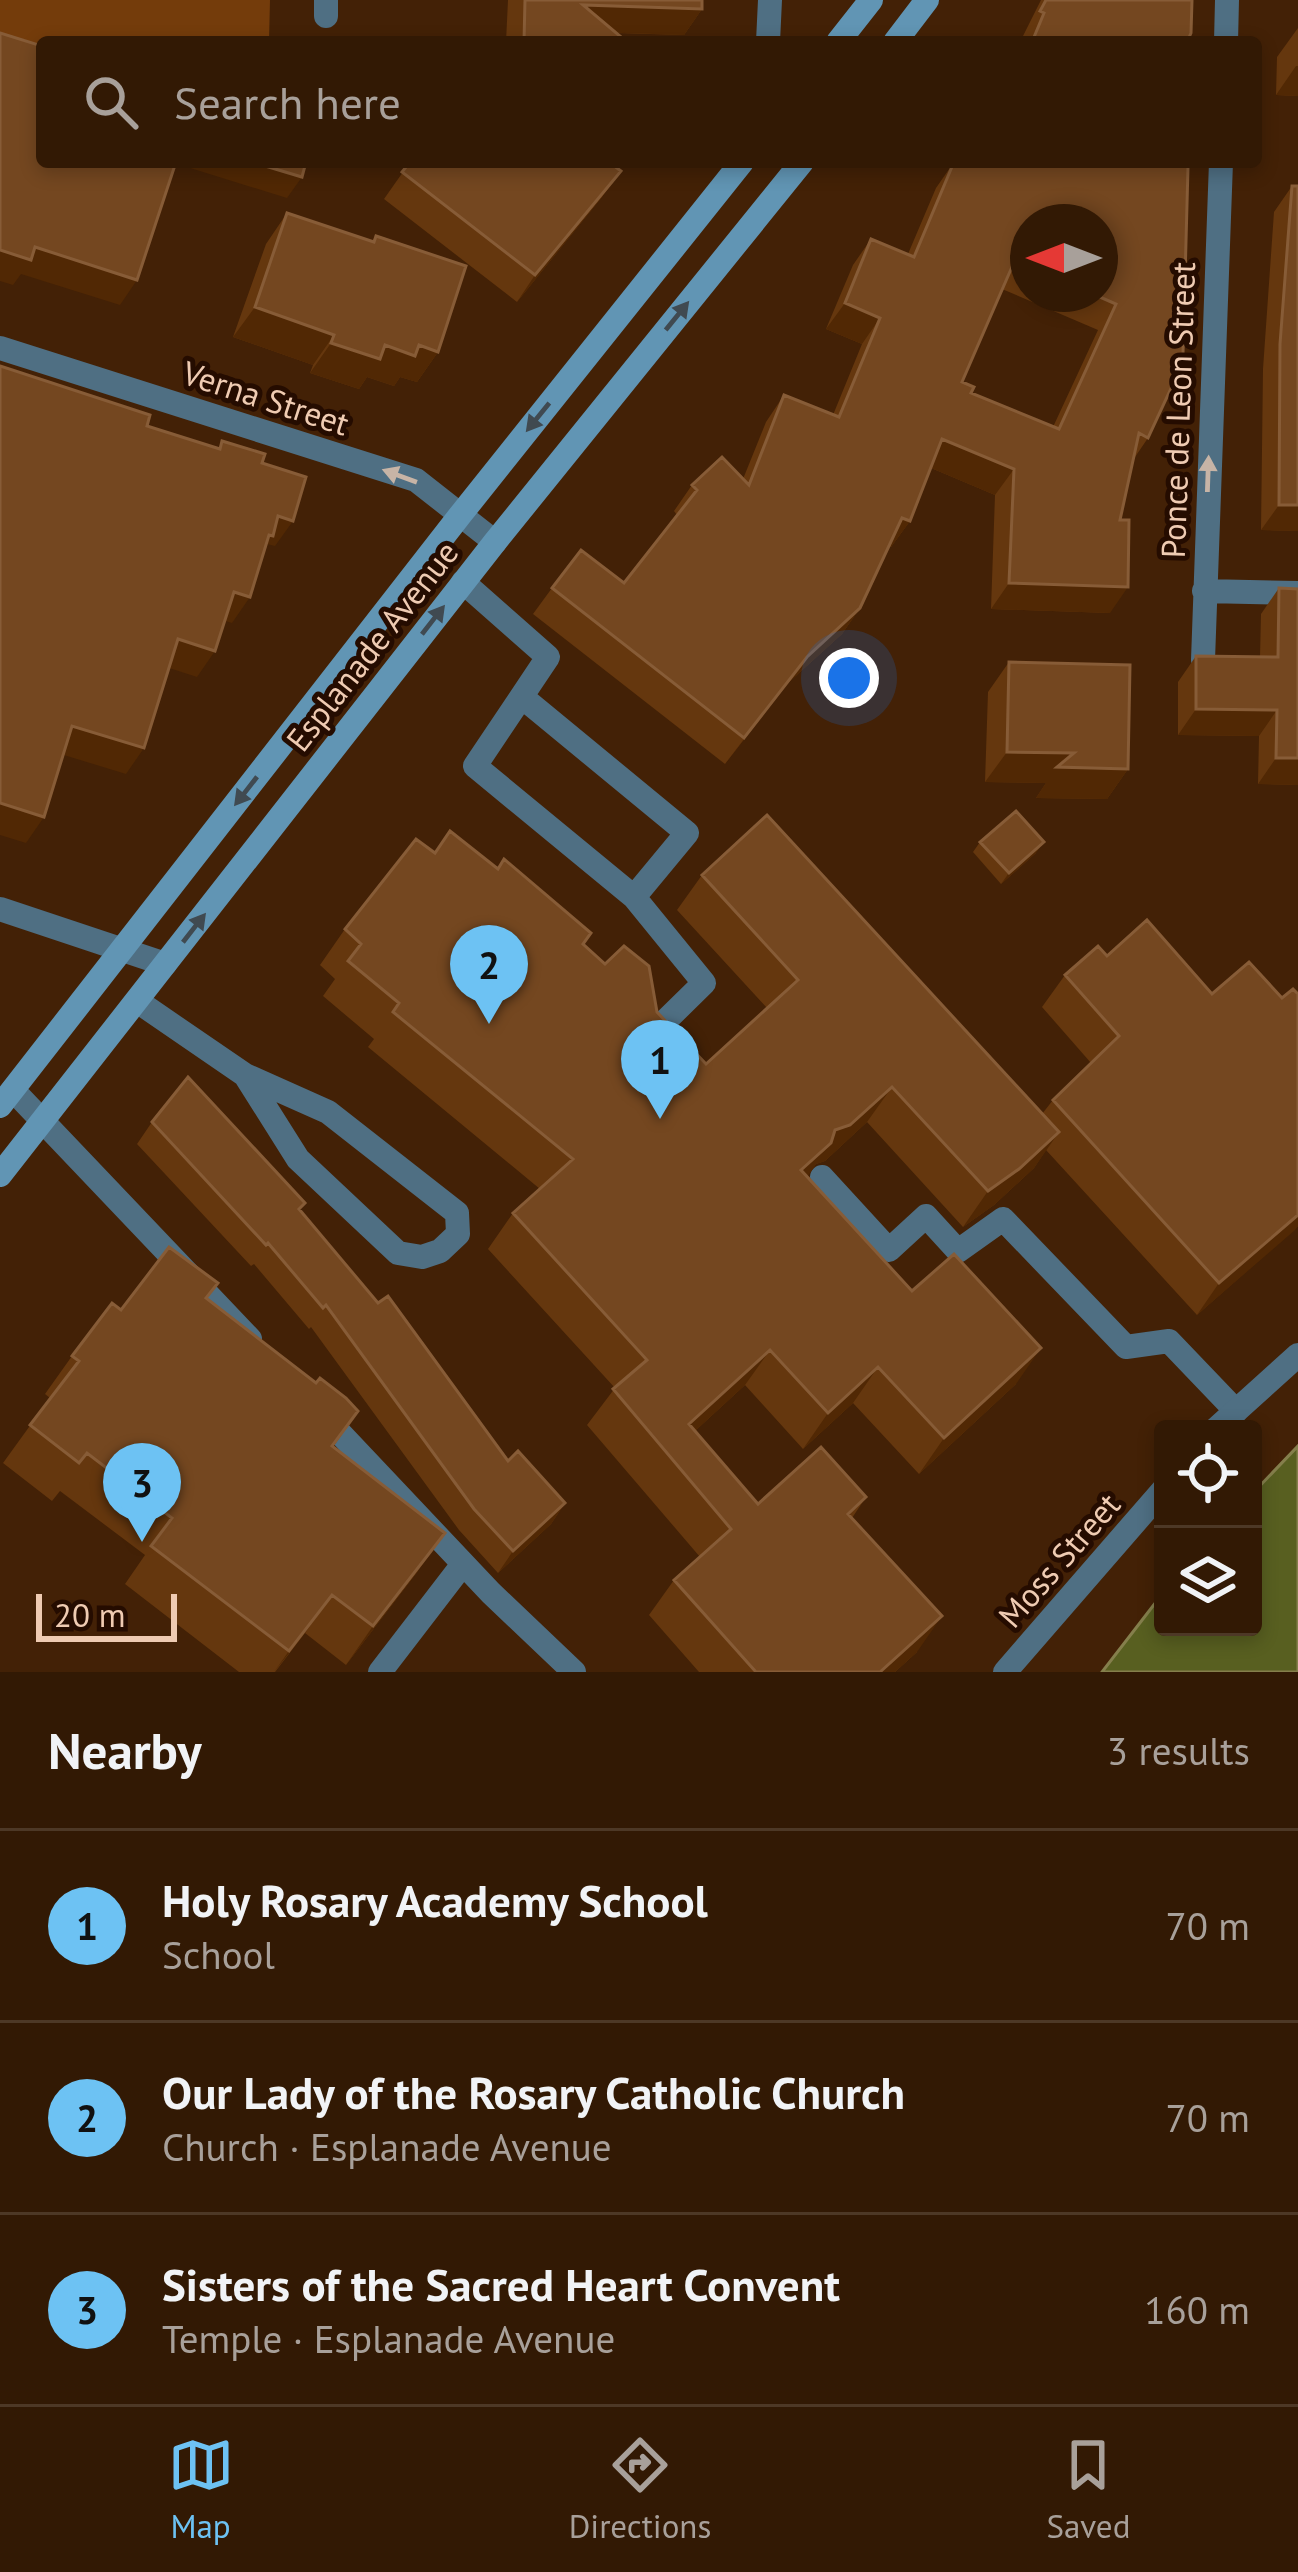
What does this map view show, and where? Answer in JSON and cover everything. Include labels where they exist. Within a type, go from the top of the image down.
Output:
[{"type":"street","points":[[768,36],[770,0]]},
{"type":"street","points":[[843,36],[872,0]]},
{"type":"street","points":[[900,36],[927,0]]},
{"type":"street","points":[[1226,36],[1227,0]]},
{"type":"street","name":"Esplanade Avenue","points":[[6,1098],[460,514],[737,168]]},
{"type":"street","name":"Esplanade Avenue","points":[[0,1175],[794,168]]},
{"type":"street","name":"Ponce de Leon Street","points":[[1203,660],[1221,168]]},
{"type":"street","name":"Verna Street","points":[[0,348],[416,480],[495,542]]},
{"type":"street","points":[[463,582],[548,657],[475,766],[634,898],[704,983],[651,1034]]},
{"type":"street","points":[[1204,591],[1298,593]]},
{"type":"street","points":[[522,697],[687,833],[634,898]]},
{"type":"street","points":[[0,909],[165,964]]},
{"type":"street","points":[[137,1001],[245,1075],[328,1112],[457,1213],[458,1234],[440,1251],[422,1258],[398,1253],[298,1159],[245,1075]]},
{"type":"street","points":[[6,1098],[44,1119],[270,1359]]},
{"type":"street","points":[[822,1177],[889,1250],[926,1216],[958,1251],[1003,1219],[1126,1348],[1168,1341],[1236,1411]]},
{"type":"street","points":[[1226,1420],[1298,1354]]},
{"type":"street","points":[[302,1394],[463,1564],[574,1672]]},
{"type":"street","name":"Moss Street","points":[[1005,1672],[1154,1500]]},
{"type":"street","points":[[380,1672],[463,1564]]},
{"type":"shaded area","points":[[0,0],[270,0],[269,36],[36,36],[36,68],[0,57]]},
{"type":"shaded area","points":[[1298,1446],[1298,1672],[1102,1672],[1154,1605],[1154,1636],[1262,1636],[1262,1484]]},
{"type":"building","points":[[525,0],[702,0],[702,9],[583,5],[620,36],[524,36]]},
{"type":"building","points":[[1046,0],[1192,0],[1191,33],[1034,36],[1044,13],[1040,11]]},
{"type":"building","points":[[0,33],[36,44],[36,168],[174,168],[137,280],[35,247],[31,260],[0,250]]},
{"type":"building","points":[[272,168],[304,168],[302,177]]},
{"type":"building","points":[[405,168],[621,171],[535,275],[402,172]]},
{"type":"building","points":[[951,168],[1188,168],[1183,353],[1177,365],[1181,367],[1148,438],[1139,433],[1120,520],[1129,520],[1128,587],[1009,583],[1014,469],[942,439],[910,521],[902,518],[860,608],[807,657],[744,738],[552,588],[581,550],[624,583],[697,490],[692,485],[722,457],[749,485],[784,395],[839,417],[880,318],[845,303],[871,239],[914,257]],"holes":[[[1010,204],[1118,204],[1118,312],[1112,312],[1059,429],[971,393],[974,387],[962,382],[1010,272]]]},
{"type":"building","points":[[1292,186],[1298,186],[1298,505],[1279,505],[1280,344]]},
{"type":"building","points":[[287,213],[466,266],[438,352],[419,345],[415,356],[385,345],[380,359],[331,343],[334,335],[255,307]]},
{"type":"building","points":[[0,366],[150,415],[147,426],[220,449],[222,441],[265,454],[262,463],[306,477],[293,521],[278,516],[273,536],[269,535],[250,597],[234,592],[215,651],[178,639],[144,748],[72,726],[44,817],[0,803]]},
{"type":"building","points":[[1279,588],[1298,589],[1298,758],[1276,758],[1277,710],[1196,709],[1196,656],[1278,657]]},
{"type":"building","points":[[1009,662],[1130,665],[1128,769],[1057,767],[1074,753],[1007,752]]},
{"type":"building","points":[[1016,811],[1044,842],[1009,873],[980,842]]},
{"type":"building","points":[[767,815],[1059,1132],[988,1191],[892,1087],[850,1125],[835,1130],[831,1143],[801,1170],[912,1291],[954,1254],[1041,1348],[944,1438],[878,1367],[828,1413],[770,1350],[689,1424],[758,1504],[821,1447],[866,1497],[848,1514],[942,1616],[880,1672],[756,1672],[674,1580],[731,1529],[613,1389],[647,1360],[513,1213],[573,1159],[393,1012],[399,1003],[348,961],[361,944],[345,929],[416,839],[435,853],[450,831],[498,869],[504,859],[591,933],[583,944],[605,964],[624,946],[649,966],[657,1012],[706,1064],[798,980],[702,875]]},
{"type":"building","points":[[1147,920],[1212,994],[1249,962],[1282,998],[1293,989],[1298,994],[1298,1215],[1219,1283],[1053,1100],[1119,1036],[1065,975],[1098,946],[1107,956]]},
{"type":"building","points":[[188,1077],[305,1203],[299,1209],[378,1303],[388,1296],[508,1461],[518,1451],[565,1503],[513,1551],[474,1509],[326,1305],[323,1308],[152,1122]]},
{"type":"building","points":[[169,1247],[218,1283],[206,1298],[316,1383],[320,1378],[346,1398],[358,1411],[332,1446],[445,1533],[373,1626],[332,1595],[289,1651],[151,1546],[172,1518],[87,1453],[79,1463],[30,1425],[79,1361],[72,1356],[112,1303],[121,1310]]},
{"type":"place","name":"Our Lady of the Rosary Catholic Church","points":[[489,1024]]},
{"type":"place","name":"Holy Rosary Academy School","points":[[660,1119]]},
{"type":"place","name":"Sisters of the Sacred Heart Convent","points":[[142,1542]]}]
